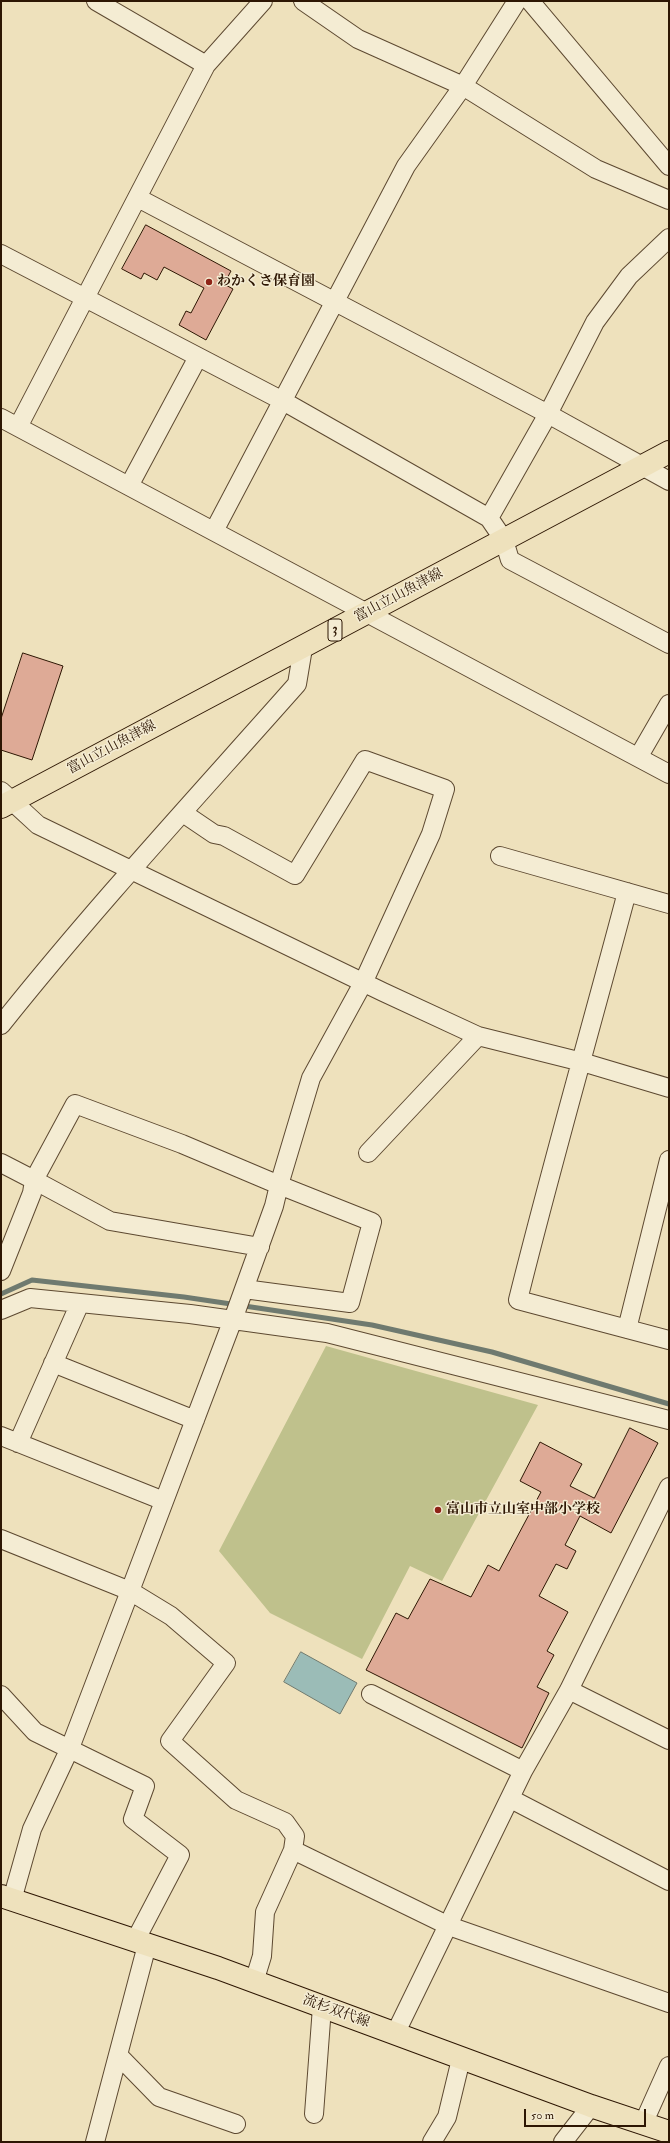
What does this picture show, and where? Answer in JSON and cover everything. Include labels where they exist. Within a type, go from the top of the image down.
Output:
[{"type":"main road","name":"富山立山魚津線","points":[[4,800],[303,648],[669,452]]},
{"type":"main road","name":"流杉双代線","points":[[6,1898],[254,1982],[591,2106],[669,2132]]},
{"type":"street","points":[[96,1],[206,65]]},
{"type":"street","points":[[18,427],[206,65],[263,1]]},
{"type":"street","points":[[302,1],[358,39],[463,86],[596,169],[669,200]]},
{"type":"street","points":[[214,530],[406,166],[463,86],[517,1]]},
{"type":"street","points":[[537,3],[669,166]]},
{"type":"street","points":[[138,198],[548,414],[641,467],[669,481]]},
{"type":"street","points":[[489,518],[548,414],[595,322],[629,276],[669,238]]},
{"type":"street","points":[[1,254],[84,299],[283,401],[489,518],[504,540],[510,560],[669,644]]},
{"type":"street","points":[[129,486],[198,358]]},
{"type":"street","points":[[1,418],[639,756],[669,774]]},
{"type":"street","points":[[1,1025],[39,977],[297,684],[303,648]]},
{"type":"street","points":[[639,756],[669,704]]},
{"type":"street","points":[[6,1898],[32,1829],[70,1748],[234,1317],[274,1206],[311,1078],[363,983],[431,834],[445,789],[365,760],[295,875],[224,836],[214,834],[183,813]]},
{"type":"street","points":[[4,800],[38,825],[363,983],[478,1036],[582,1062],[669,1088]]},
{"type":"street","points":[[500,856],[669,904]]},
{"type":"street","points":[[627,892],[582,1062],[549,1178],[518,1300],[669,1340]]},
{"type":"street","points":[[368,1153],[478,1036]]},
{"type":"street","points":[[1,1271],[32,1193],[34,1180],[75,1104],[182,1144],[372,1222],[350,1303],[243,1291]]},
{"type":"street","points":[[627,1329],[669,1160]]},
{"type":"street","points":[[1,1163],[110,1221],[260,1247]]},
{"type":"street","points":[[1,1310],[30,1298],[234,1317],[327,1333],[669,1420]]},
{"type":"street","points":[[18,1443],[80,1303]]},
{"type":"street","points":[[53,1363],[195,1420]]},
{"type":"street","points":[[1,1436],[164,1501]]},
{"type":"street","points":[[396,2034],[511,1799],[523,1771],[569,1690],[663,1513],[669,1487]]},
{"type":"street","points":[[1,1539],[130,1591],[171,1616],[226,1663],[170,1741],[236,1800],[285,1822],[295,1836],[293,1850],[265,1912],[262,1956],[254,1982]]},
{"type":"street","points":[[569,1690],[668,1735]]},
{"type":"street","points":[[371,1694],[523,1771]]},
{"type":"street","points":[[1,1696],[35,1732],[145,1786],[133,1819],[180,1855],[141,1943],[118,2055],[95,2142]]},
{"type":"street","points":[[511,1799],[669,1881]]},
{"type":"street","points":[[293,1850],[449,1926],[669,2003]]},
{"type":"street","points":[[314,2114],[322,2007]]},
{"type":"street","points":[[118,2055],[159,2097],[236,2124]]},
{"type":"street","points":[[432,2142],[447,2117],[462,2059]]},
{"type":"street","points":[[643,2124],[669,2066]]},
{"type":"street","points":[[562,2142],[591,2106]]},
{"type":"green space","points":[[326,1346],[538,1405],[442,1581],[410,1566],[362,1659],[270,1613],[219,1551]]},
{"type":"water","points":[[301,1652],[357,1683],[340,1714],[284,1682]]},
{"type":"building","name":"わかくさ保育園","points":[[146,225],[231,271],[224,284],[233,289],[206,340],[179,325],[186,311],[191,313],[204,288],[164,267],[157,280],[144,273],[141,279],[122,269]]},
{"type":"building","points":[[23,653],[63,666],[32,760],[1,750],[1,719]]},
{"type":"building","points":[[630,1428],[658,1443],[611,1533],[580,1516],[565,1545],[576,1551],[567,1569],[556,1564],[539,1596],[568,1612],[547,1651],[554,1655],[537,1687],[549,1693],[522,1748],[366,1670],[396,1613],[408,1619],[430,1579],[471,1597],[488,1565],[499,1571],[541,1492],[520,1481],[540,1442],[582,1464],[570,1486],[594,1498]]},
{"type":"waterway","points":[[1,1294],[32,1280],[184,1297],[372,1325],[492,1352],[669,1404]]},
{"type":"place","name":"わかくさ保育園","points":[[209,282]]},
{"type":"place","name":"富山市立山室中部小学校","points":[[438,1510]]}]
